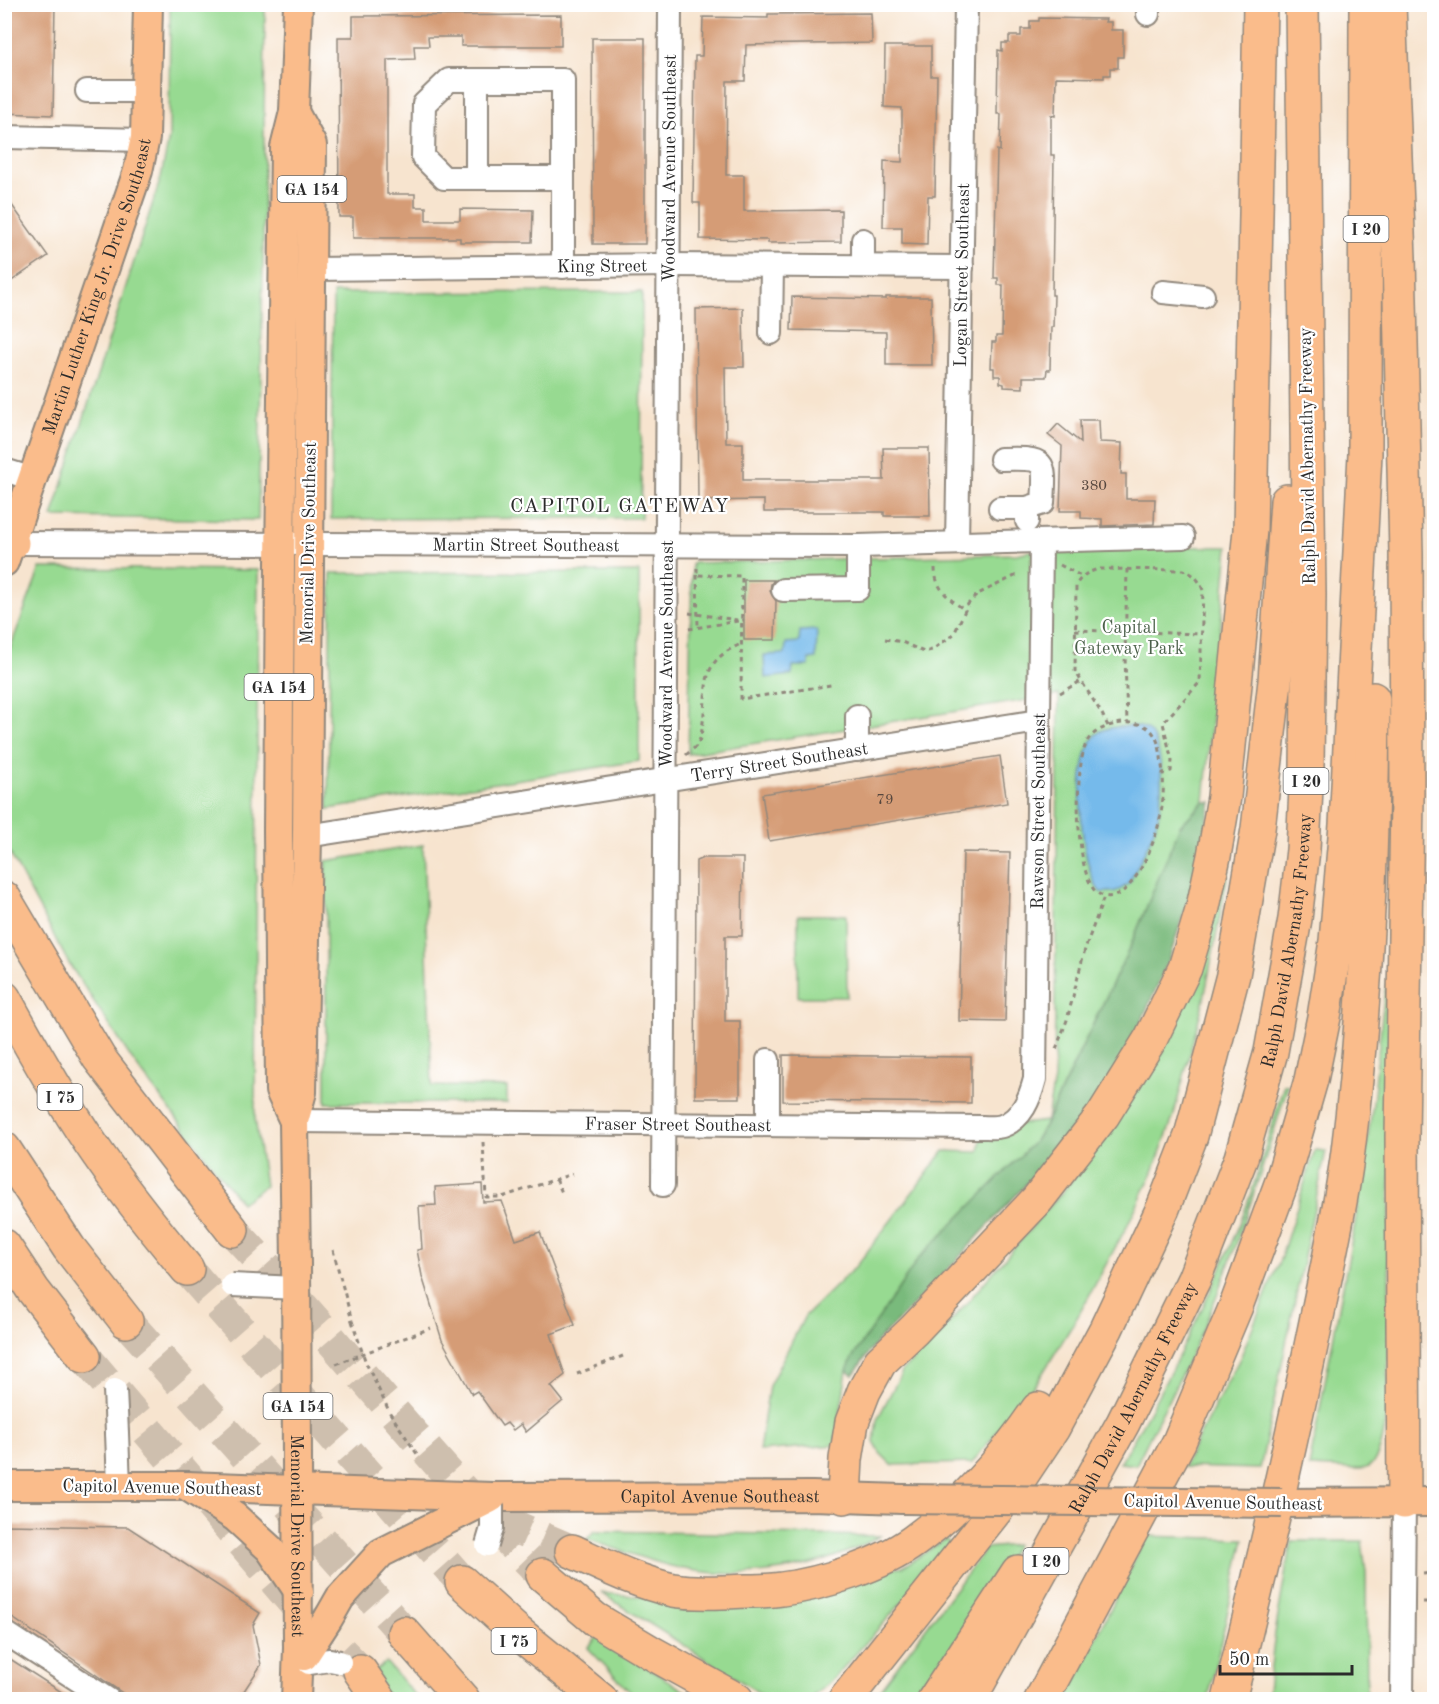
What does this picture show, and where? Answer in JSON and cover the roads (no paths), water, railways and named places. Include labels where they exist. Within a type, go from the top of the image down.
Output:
[{"type":"highway","points":[[844,1497],[846,1459],[852,1422],[864,1391],[880,1362],[914,1330],[1037,1200],[1103,1115],[1161,1018],[1185,968],[1203,907],[1224,797],[1250,530],[1260,4]]},
{"type":"highway","name":"Ralph David Abernathy Freeway","points":[[969,1700],[1123,1423],[1194,1279],[1241,1158],[1271,1053],[1294,919],[1303,850],[1307,767],[1309,672],[1302,4]]},
{"type":"highway","name":"I 20","points":[[1041,1700],[1179,1442],[1236,1306],[1281,1184],[1311,1080],[1324,1017],[1336,941],[1346,813],[1365,454],[1366,4]]},
{"type":"highway","points":[[1389,4],[1406,553],[1407,798],[1402,1138],[1419,1502]]},
{"type":"highway","points":[[847,1697],[1011,1491],[1053,1428],[1106,1329],[1163,1208],[1191,1136],[1233,975],[1258,829],[1275,681],[1284,558],[1303,107]]},
{"type":"highway","points":[[1229,1700],[1304,1381],[1343,1184],[1360,1039],[1368,933],[1373,728],[1365,454]]},
{"type":"highway","points":[[4,898],[99,1058],[232,1230]]},
{"type":"highway","name":"I 75","points":[[4,998],[59,1096],[90,1143],[123,1190],[187,1269]]},
{"type":"highway","points":[[4,1149],[69,1248],[126,1321]]},
{"type":"highway","points":[[572,1551],[635,1580],[676,1590],[733,1592],[782,1589],[827,1579],[864,1568],[913,1542],[964,1498],[1014,1445],[1148,1239]]},
{"type":"highway","points":[[4,1246],[33,1290],[84,1356]]},
{"type":"highway","points":[[934,1700],[1005,1591],[1123,1423]]},
{"type":"highway","points":[[1252,1700],[1286,1464]]},
{"type":"highway","points":[[543,1575],[595,1619],[737,1700]]},
{"type":"highway","name":"I 75","points":[[567,1700],[462,1582],[515,1630],[601,1700]]},
{"type":"highway","points":[[404,1633],[463,1700]]},
{"type":"highway","points":[[350,1678],[380,1700]]},
{"type":"main road","name":"Martin Luther King Jr. Drive Southeast","points":[[7,550],[138,171],[145,140],[148,4]]},
{"type":"main road","name":"Memorial Drive Southeast","points":[[294,1121],[280,1091],[278,842],[285,148],[294,112],[298,4]]},
{"type":"main road","name":"Memorial Drive Southeast","points":[[294,112],[312,145],[307,836],[302,1092],[294,1121],[299,1592],[302,1658],[297,1700]]},
{"type":"main road","name":"Capitol Avenue Southeast","points":[[4,1486],[176,1486],[492,1497],[844,1497],[1302,1503],[1419,1502]]},
{"type":"main road","points":[[176,1486],[235,1517],[270,1549],[299,1592]]},
{"type":"main road","points":[[302,1658],[340,1598],[381,1553],[492,1497]]},
{"type":"street","name":"Woodward Avenue Southeast","points":[[663,1185],[670,4]]},
{"type":"street","name":"Logan Street Southeast","points":[[957,543],[966,4]]},
{"type":"street","points":[[563,178],[444,178],[423,157],[423,104],[449,80],[563,80],[563,178],[563,267]]},
{"type":"street","points":[[477,80],[477,178]]},
{"type":"street","points":[[87,91],[146,91]]},
{"type":"street","points":[[4,136],[145,140]]},
{"type":"street","points":[[863,240],[863,266]]},
{"type":"street","name":"King Street","points":[[312,269],[669,265],[962,267]]},
{"type":"street","points":[[771,333],[772,266]]},
{"type":"street","points":[[1163,292],[1203,296]]},
{"type":"street","points":[[1000,508],[1027,508],[1043,503],[1045,453],[1032,458],[1001,459]]},
{"type":"street","points":[[4,470],[33,479]]},
{"type":"street","name":"Rawson Street Southeast","points":[[1027,508],[1034,541],[1039,721],[1035,1079]]},
{"type":"street","name":"Martin Street Southeast","points":[[7,550],[308,543],[858,546],[1183,537]]},
{"type":"street","points":[[783,590],[858,589],[858,546]]},
{"type":"street","points":[[857,716],[857,750]]},
{"type":"street","name":"Terry Street Southeast","points":[[307,836],[1039,721]]},
{"type":"street","points":[[768,1060],[768,1125]]},
{"type":"street","name":"Fraser Street Southeast","points":[[294,1121],[1001,1127],[1025,1108],[1035,1079]]},
{"type":"street","points":[[228,1281],[297,1276]]},
{"type":"street","points":[[115,1390],[119,1486]]},
{"type":"street","points":[[487,1545],[492,1528],[492,1497]]},
{"type":"street","points":[[1402,1700],[1419,1502]]},
{"type":"street","points":[[4,1632],[107,1699]]},
{"type":"street","points":[[302,1658],[330,1660],[350,1678]]},
{"type":"water","points":[[817,630],[816,658],[809,659],[809,666],[793,666],[792,675],[765,678],[764,655],[785,654],[786,643],[799,642],[800,631]]},
{"type":"water","points":[[1133,726],[1148,731],[1158,751],[1161,790],[1158,815],[1154,831],[1129,883],[1116,891],[1100,892],[1087,859],[1083,836],[1081,787],[1084,765],[1089,747],[1100,731]]},
{"type":"tunnel","points":[[232,1230],[463,1491],[543,1575]]},
{"type":"tunnel","points":[[187,1269],[462,1582]]},
{"type":"tunnel","points":[[126,1321],[404,1633]]},
{"type":"tunnel","points":[[84,1356],[306,1617],[360,1671]]},
{"type":"tunnel","points":[[497,1519],[572,1551]]},
{"type":"district","name":"CAPITOL GATEWAY","points":[[620,505]]},
{"type":"park label","name":"Capital Gateway Park","points":[[1129,637]]}]
